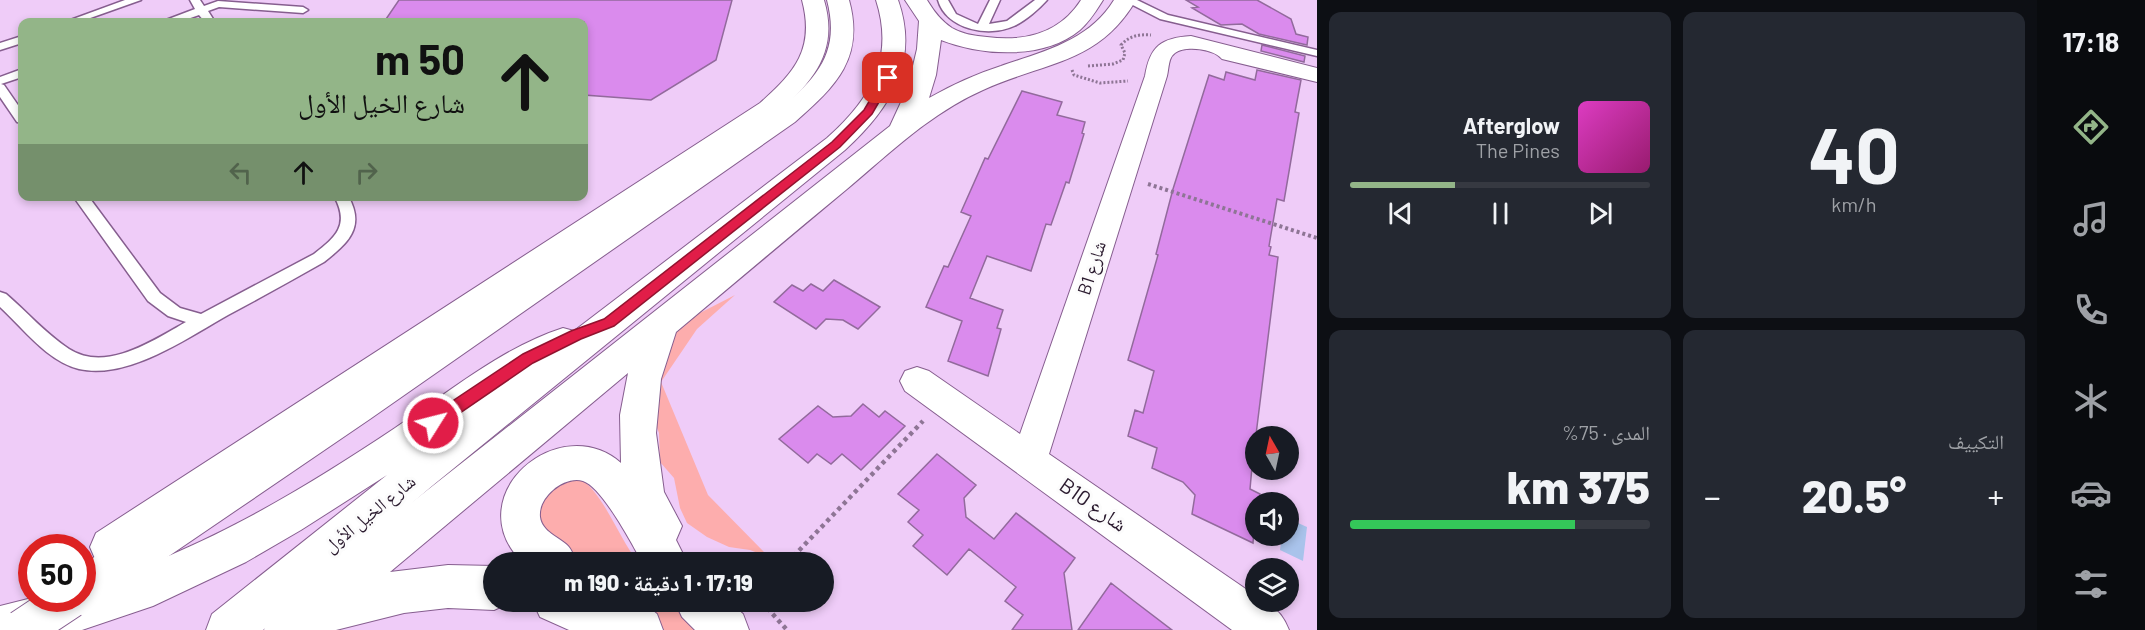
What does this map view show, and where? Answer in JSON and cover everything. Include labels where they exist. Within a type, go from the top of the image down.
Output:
[{"type":"main road","points":[[96,558],[769,108],[796,85],[812,60],[819,36],[818,12],[813,0]]},
{"type":"main road","points":[[96,581],[357,408],[786,117],[816,92],[835,65],[844,39],[843,14],[838,0]]},
{"type":"main road","name":"شارع الخيل الأول","points":[[228,630],[609,322],[836,144],[868,112],[888,78],[894,46],[893,13],[886,0]]},
{"type":"main road","points":[[916,0],[930,21],[945,33],[968,42],[1019,47],[1041,43],[1056,35],[1073,24],[1088,9],[1092,0]]},
{"type":"main road","points":[[289,627],[901,129],[951,94],[993,76],[1066,51],[1090,39],[1110,25],[1123,6]]},
{"type":"main road","points":[[901,129],[917,100],[926,73],[930,46],[930,21]]},
{"type":"main road","points":[[0,628],[72,612],[161,580],[238,544],[300,510],[513,368],[555,345],[609,322]]},
{"type":"main road","points":[[663,323],[650,352],[641,384],[637,419],[639,456],[646,496],[669,539],[679,552]]},
{"type":"main road","points":[[542,552],[531,544],[522,528],[520,510],[527,491],[539,477],[556,467],[575,464],[594,467],[609,477],[659,552]]},
{"type":"main road","points":[[289,627],[352,602],[410,588],[466,585],[483,587]]},
{"type":"main road","points":[[0,622],[18,610]]},
{"type":"main road","points":[[22,630],[49,612]]},
{"type":"main road","points":[[581,612],[608,630]]},
{"type":"main road","points":[[620,612],[641,630]]},
{"type":"main road","points":[[708,612],[727,630]]},
{"type":"main road","points":[[726,612],[741,630]]},
{"type":"street","points":[[1144,78],[1187,54],[1216,52],[1317,75]]},
{"type":"street","name":"B1 شارع","points":[[1029,460],[1121,176],[1144,78]]},
{"type":"street","name":"B10 شارع","points":[[917,381],[1268,630]]},
{"type":"lane","points":[[82,18],[136,0]]},
{"type":"lane","points":[[943,0],[945,9],[957,22],[981,28],[1010,24],[1042,0]]},
{"type":"lane","points":[[981,28],[995,0]]},
{"type":"lane","points":[[176,18],[197,4],[228,3],[303,10]]},
{"type":"lane","points":[[197,4],[207,18]]},
{"type":"lane","points":[[1123,6],[1164,17]]},
{"type":"lane","points":[[1123,6],[1317,53]]},
{"type":"lane","points":[[0,47],[18,40]]},
{"type":"lane","points":[[0,81],[18,74]]},
{"type":"lane","points":[[0,88],[18,113]]},
{"type":"lane","points":[[84,201],[154,297],[174,312],[202,321]]},
{"type":"lane","points":[[0,298],[67,359],[83,365],[103,365],[126,361],[319,258],[345,234],[350,221],[349,209],[343,201]]},
{"type":"path","points":[[1084,66],[1113,64],[1123,60],[1125,53],[1121,45],[1125,39],[1153,35]]},
{"type":"path","points":[[1078,67],[1072,72],[1086,81],[1109,83],[1144,78]]},
{"type":"path","points":[[1121,176],[1317,238]]},
{"type":"path","points":[[798,552],[925,418]]},
{"type":"path","points":[[771,612],[787,630]]},
{"type":"shaded area","points":[[735,295],[697,329],[661,382],[708,495],[764,552],[729,547],[707,537],[687,523],[680,508],[674,478],[660,462],[659,433],[650,410],[674,332],[694,316]]},
{"type":"shaded area","points":[[578,477],[587,484],[603,504],[631,552],[563,552],[536,536],[529,495]]},
{"type":"shaded area","points":[[638,612],[682,612],[699,630],[658,630]]},
{"type":"water","points":[[1299,523],[1307,527],[1303,561],[1280,550],[1281,546],[1299,546]]},
{"type":"building","points":[[399,0],[732,0],[716,60],[651,100],[588,95],[588,18],[387,18]]},
{"type":"building","points":[[1186,0],[1257,0],[1291,19],[1296,34],[1308,37],[1307,45],[1259,34],[1242,24],[1221,25],[1192,8],[1198,7]]},
{"type":"building","points":[[1262,45],[1305,56],[1304,62],[1261,51]]},
{"type":"building","points":[[1257,70],[1301,80],[1295,112],[1299,113],[1284,201],[1277,199],[1269,246],[1271,247],[1269,255],[1278,257],[1257,426],[1245,426],[1245,480],[1251,480],[1250,489],[1256,492],[1245,492],[1245,539],[1192,514],[1195,495],[1183,482],[1152,468],[1157,448],[1128,436],[1135,410],[1143,413],[1154,371],[1128,360],[1158,255],[1156,254],[1173,189],[1209,75],[1224,80],[1226,72],[1255,80]]},
{"type":"building","points":[[1022,91],[1062,102],[1057,115],[1085,122],[1082,133],[1084,134],[1069,183],[1066,182],[1051,225],[1046,224],[1031,271],[987,256],[970,298],[1003,310],[997,328],[1001,329],[988,376],[948,361],[962,321],[926,307],[944,266],[948,267],[971,216],[961,212],[985,158],[988,159]]},
{"type":"building","points":[[834,280],[880,307],[858,329],[843,320],[826,319],[816,329],[774,302],[792,285],[803,291],[811,284],[823,291]]},
{"type":"building","points":[[863,404],[879,417],[885,411],[905,426],[861,470],[842,454],[831,464],[817,454],[808,463],[779,439],[818,406],[833,417],[851,416]]},
{"type":"building","points":[[937,454],[976,485],[964,498],[966,517],[994,539],[1016,513],[1075,558],[1064,573],[1072,630],[1012,630],[1023,615],[1005,601],[1016,587],[969,549],[947,575],[913,546],[923,535],[908,522],[919,510],[898,494]]},
{"type":"building","points":[[1111,583],[1134,601],[1172,630],[1078,630]]},
{"type":"route","points":[[433,423],[528,358],[609,322],[836,144],[868,112],[888,78]]}]
